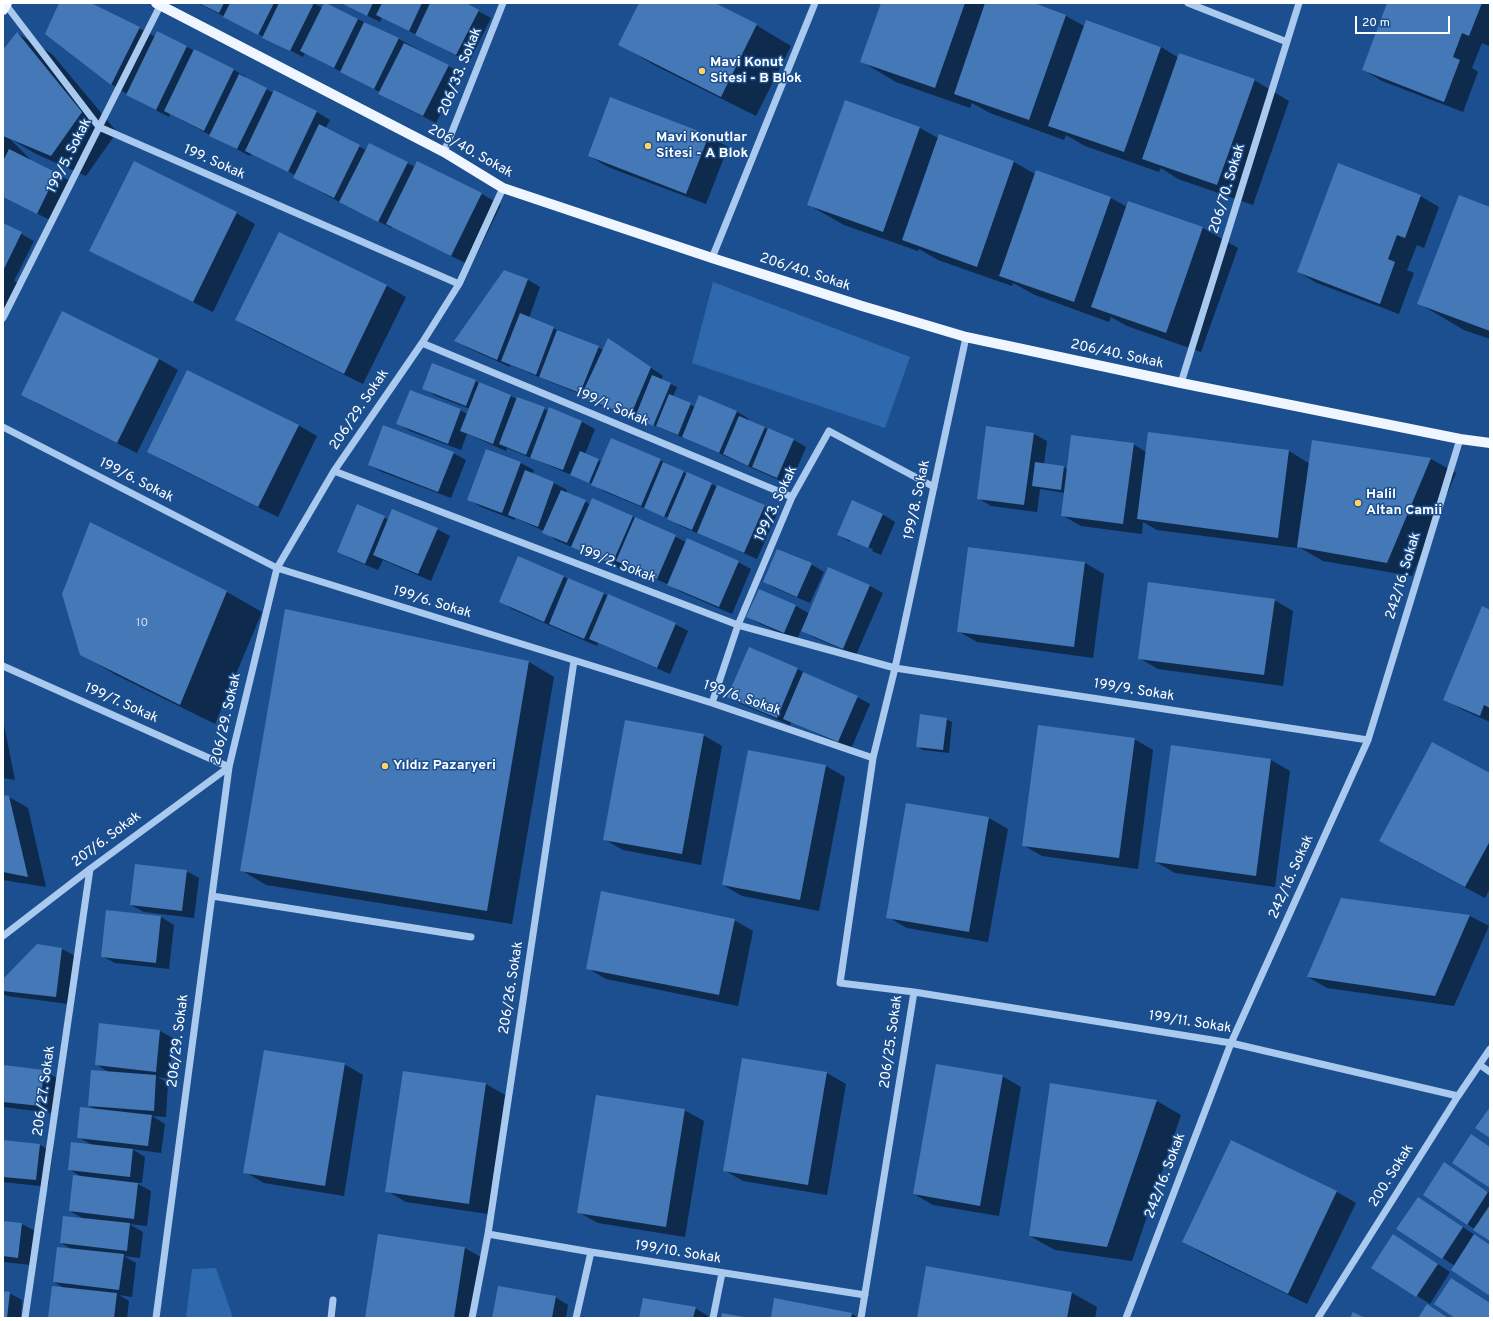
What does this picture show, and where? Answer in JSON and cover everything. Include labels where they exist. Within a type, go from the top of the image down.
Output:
[{"type":"main road","name":"206/40. Sokak","points":[[158,5],[444,152],[503,188],[712,258],[862,306],[966,337],[1181,383],[1460,439],[1490,443]]},
{"type":"street","name":"206/33. Sokak","points":[[444,152],[503,3]]},
{"type":"street","points":[[712,258],[815,3]]},
{"type":"street","points":[[1188,3],[1287,42]]},
{"type":"street","name":"206/70. Sokak","points":[[1181,383],[1299,3]]},
{"type":"street","name":"199/5. Sokak","points":[[3,318],[99,127],[158,5]]},
{"type":"street","name":"199. Sokak","points":[[5,6],[99,127],[459,284]]},
{"type":"street","name":"206/29. Sokak","points":[[156,1318],[229,767],[277,568],[334,471],[422,343],[459,284],[503,188]]},
{"type":"street","name":"199/8. Sokak","points":[[895,668],[966,337]]},
{"type":"street","name":"199/1. Sokak","points":[[422,343],[792,497]]},
{"type":"street","name":"199/6. Sokak","points":[[3,427],[277,568],[712,703],[872,758]]},
{"type":"street","name":"199/3. Sokak","points":[[712,703],[738,625],[792,497],[829,431],[934,486]]},
{"type":"street","name":"242/16. Sokak","points":[[1126,1318],[1231,1043],[1368,740],[1460,439]]},
{"type":"street","name":"199/2. Sokak","points":[[334,471],[738,625],[895,668]]},
{"type":"street","name":"206/26. Sokak","points":[[472,1318],[488,1234],[574,661]]},
{"type":"street","name":"199/7. Sokak","points":[[3,666],[229,767]]},
{"type":"street","name":"199/9. Sokak","points":[[895,668],[1368,740]]},
{"type":"street","name":"206/25. Sokak","points":[[862,1318],[914,992],[840,982],[872,758],[895,668]]},
{"type":"street","name":"207/6. Sokak","points":[[3,936],[90,868],[229,767]]},
{"type":"street","name":"206/27. Sokak","points":[[25,1318],[90,868]]},
{"type":"street","points":[[212,896],[471,938]]},
{"type":"street","name":"199/11. Sokak","points":[[914,992],[1231,1043],[1458,1096]]},
{"type":"street","name":"200. Sokak","points":[[1318,1318],[1458,1096],[1490,1049]]},
{"type":"street","points":[[1480,1065],[1490,1072]]},
{"type":"street","name":"199/10. Sokak","points":[[488,1234],[591,1252],[865,1295]]},
{"type":"street","points":[[576,1318],[591,1252]]},
{"type":"street","points":[[713,1318],[722,1273]]},
{"type":"street","points":[[331,1318],[333,1300]]},
{"type":"shaded area","points":[[713,282],[910,357],[885,428],[692,363]]},
{"type":"shaded area","points":[[216,1268],[233,1318],[186,1318],[192,1269]]},
{"type":"building","points":[[59,3],[91,3],[140,27],[111,85],[45,34]]},
{"type":"building","points":[[199,3],[224,3],[219,13]]},
{"type":"building","points":[[230,3],[274,3],[258,35],[223,17]]},
{"type":"building","points":[[279,3],[314,3],[290,51],[262,38]]},
{"type":"building","points":[[324,3],[358,19],[334,68],[300,51]]},
{"type":"building","points":[[341,3],[373,3],[367,16]]},
{"type":"building","points":[[382,3],[422,3],[409,31],[376,15]]},
{"type":"building","points":[[430,3],[466,3],[479,10],[456,55],[415,35]]},
{"type":"building","name":"Mavi Konut Sitesi - B Blok","points":[[639,3],[715,3],[757,24],[721,97],[618,45]]},
{"type":"building","points":[[881,3],[965,3],[935,88],[860,62]]},
{"type":"building","points":[[985,3],[1034,3],[1066,15],[1029,120],[954,94]]},
{"type":"building","points":[[1387,3],[1482,3],[1469,36],[1462,33],[1453,57],[1460,60],[1444,102],[1362,70]]},
{"type":"building","points":[[1086,20],[1161,47],[1124,152],[1048,126]]},
{"type":"building","points":[[364,22],[399,38],[374,89],[340,72]]},
{"type":"building","points":[[157,31],[187,46],[156,110],[126,95]]},
{"type":"building","points":[[17,32],[82,112],[51,156],[3,136],[3,50]]},
{"type":"building","points":[[404,43],[449,65],[423,116],[378,94]]},
{"type":"building","points":[[194,49],[234,69],[204,131],[164,111]]},
{"type":"building","points":[[1179,53],[1255,79],[1217,185],[1142,159]]},
{"type":"building","points":[[239,74],[267,88],[237,149],[209,136]]},
{"type":"building","points":[[274,90],[317,111],[288,172],[245,151]]},
{"type":"building","name":"Mavi Konutlar Sitesi - A Blok","points":[[610,97],[709,135],[686,194],[588,156]]},
{"type":"building","points":[[845,100],[920,127],[883,232],[807,205]]},
{"type":"building","points":[[319,124],[360,145],[334,198],[293,178]]},
{"type":"building","points":[[939,134],[1014,161],[977,267],[902,240]]},
{"type":"building","points":[[369,143],[408,162],[378,222],[339,202]]},
{"type":"building","points":[[9,149],[57,173],[37,214],[3,197],[3,161]]},
{"type":"building","points":[[134,161],[237,212],[193,302],[89,251]]},
{"type":"building","points":[[417,161],[482,193],[451,256],[386,224]]},
{"type":"building","points":[[1338,163],[1421,195],[1405,238],[1397,235],[1388,259],[1395,262],[1380,304],[1297,272]]},
{"type":"building","points":[[1036,170],[1111,197],[1074,302],[999,276]]},
{"type":"building","points":[[1459,195],[1490,207],[1490,331],[1417,304]]},
{"type":"building","points":[[1128,201],[1203,227],[1166,333],[1091,307]]},
{"type":"building","points":[[3,223],[22,232],[3,271]]},
{"type":"building","points":[[279,232],[387,285],[344,374],[235,320]]},
{"type":"building","points":[[504,270],[528,279],[497,360],[454,341]]},
{"type":"building","points":[[62,311],[159,359],[117,443],[21,395]]},
{"type":"building","points":[[520,313],[554,327],[536,375],[501,361]]},
{"type":"building","points":[[557,330],[599,346],[580,393],[539,377]]},
{"type":"building","points":[[608,338],[651,367],[630,417],[581,396]]},
{"type":"building","points":[[432,363],[476,380],[466,406],[422,389]]},
{"type":"building","points":[[187,370],[299,425],[258,507],[147,452]]},
{"type":"building","points":[[652,375],[671,383],[653,426],[635,417]]},
{"type":"building","points":[[479,382],[511,395],[493,444],[460,431]]},
{"type":"building","points":[[410,390],[461,409],[448,444],[396,424]]},
{"type":"building","points":[[669,394],[691,403],[678,435],[656,426]]},
{"type":"building","points":[[699,395],[737,411],[719,453],[682,437]]},
{"type":"building","points":[[517,397],[545,407],[526,455],[499,444]]},
{"type":"building","points":[[549,407],[582,421],[563,470],[530,458]]},
{"type":"building","points":[[739,416],[765,427],[748,466],[723,454]]},
{"type":"building","points":[[383,425],[454,452],[438,492],[368,465]]},
{"type":"building","points":[[986,426],[1034,433],[1024,505],[977,499]]},
{"type":"building","points":[[768,428],[794,439],[777,478],[752,467]]},
{"type":"building","points":[[1148,432],[1289,450],[1278,538],[1137,519]]},
{"type":"building","points":[[1071,435],[1134,443],[1123,524],[1061,516]]},
{"type":"building","points":[[611,438],[661,459],[641,506],[591,485]]},
{"type":"building","name":"Halil Altan Camii","points":[[1312,440],[1431,458],[1387,563],[1297,547]]},
{"type":"building","points":[[486,449],[521,462],[502,513],[467,500]]},
{"type":"building","points":[[580,451],[599,459],[589,483],[570,475]]},
{"type":"building","points":[[663,462],[684,471],[664,517],[644,508]]},
{"type":"building","points":[[1035,462],[1064,466],[1061,490],[1032,486]]},
{"type":"building","points":[[525,470],[554,482],[538,527],[508,515]]},
{"type":"building","points":[[687,472],[712,483],[692,530],[667,519]]},
{"type":"building","points":[[717,485],[765,505],[744,553],[697,533]]},
{"type":"building","points":[[561,490],[586,500],[567,543],[542,533]]},
{"type":"building","points":[[592,498],[633,516],[612,564],[571,547]]},
{"type":"building","points":[[852,500],[883,514],[868,548],[837,535]]},
{"type":"building","points":[[357,504],[385,516],[365,564],[337,552]]},
{"type":"building","points":[[392,509],[438,528],[418,574],[373,555]]},
{"type":"building","points":[[635,517],[676,535],[657,579],[616,561]]},
{"type":"building","points":[[90,522],[227,591],[180,705],[80,655],[62,594]]},
{"type":"building","points":[[687,538],[739,561],[719,607],[667,585]]},
{"type":"building","points":[[968,547],[1085,562],[1074,647],[957,632]]},
{"type":"building","points":[[777,549],[812,563],[797,597],[763,582]]},
{"type":"building","points":[[518,556],[564,576],[544,622],[499,602]]},
{"type":"building","points":[[828,567],[870,585],[843,649],[801,631]]},
{"type":"building","points":[[568,578],[604,593],[584,639],[549,624]]},
{"type":"building","points":[[1148,582],[1275,599],[1264,675],[1138,659]]},
{"type":"building","points":[[759,589],[796,605],[784,633],[746,617]]},
{"type":"building","points":[[608,594],[676,623],[657,668],[589,639]]},
{"type":"building","points":[[1482,606],[1490,610],[1490,708],[1484,705],[1480,716],[1443,700]]},
{"type":"building","name":"Yıldız Pazaryeri","points":[[285,609],[529,661],[487,911],[240,871]]},
{"type":"building","points":[[749,647],[798,668],[777,718],[727,697]]},
{"type":"building","points":[[803,672],[858,696],[838,742],[783,719]]},
{"type":"building","points":[[920,714],[947,718],[943,750],[916,747]]},
{"type":"building","points":[[625,720],[704,734],[682,854],[603,840]]},
{"type":"building","points":[[1038,725],[1135,738],[1119,858],[1022,846]]},
{"type":"building","points":[[1432,742],[1490,773],[1490,841],[1465,887],[1379,841]]},
{"type":"building","points":[[1171,745],[1271,759],[1256,876],[1155,862]]},
{"type":"building","points":[[748,750],[826,765],[800,900],[722,885]]},
{"type":"building","points":[[3,795],[9,796],[28,877],[3,872]]},
{"type":"building","points":[[906,803],[989,817],[969,932],[886,918]]},
{"type":"building","points":[[135,864],[187,870],[182,911],[130,905]]},
{"type":"building","points":[[601,891],[735,919],[719,995],[586,969]]},
{"type":"building","points":[[1341,898],[1470,915],[1435,996],[1307,977]]},
{"type":"building","points":[[106,910],[161,916],[156,963],[101,957]]},
{"type":"building","points":[[37,944],[62,948],[56,997],[3,991],[3,979]]},
{"type":"building","points":[[99,1023],[160,1030],[156,1072],[95,1065]]},
{"type":"building","points":[[264,1050],[345,1063],[325,1186],[243,1173]]},
{"type":"building","points":[[742,1058],[827,1072],[808,1185],[723,1171]]},
{"type":"building","points":[[936,1064],[1003,1075],[980,1206],[913,1194]]},
{"type":"building","points":[[3,1065],[44,1070],[40,1106],[3,1102]]},
{"type":"building","points":[[91,1070],[156,1075],[154,1111],[88,1106]]},
{"type":"building","points":[[403,1071],[486,1083],[469,1204],[385,1192]]},
{"type":"building","points":[[1050,1083],[1157,1100],[1107,1247],[1029,1236]]},
{"type":"building","points":[[596,1095],[685,1109],[666,1227],[577,1213]]},
{"type":"building","points":[[80,1107],[152,1115],[148,1146],[77,1138]]},
{"type":"building","points":[[1490,1107],[1490,1138],[1475,1128]]},
{"type":"building","points":[[1471,1134],[1490,1147],[1490,1188],[1452,1163]]},
{"type":"building","points":[[3,1140],[40,1144],[36,1180],[3,1177]]},
{"type":"building","points":[[1231,1140],[1337,1191],[1288,1294],[1182,1242]]},
{"type":"building","points":[[71,1142],[133,1149],[130,1177],[68,1170]]},
{"type":"building","points":[[1444,1162],[1488,1192],[1467,1225],[1423,1195]]},
{"type":"building","points":[[73,1175],[138,1183],[134,1219],[69,1211]]},
{"type":"building","points":[[1418,1197],[1463,1227],[1442,1259],[1396,1229]]},
{"type":"building","points":[[1490,1205],[1490,1241],[1473,1230]]},
{"type":"building","points":[[63,1216],[130,1223],[127,1251],[60,1243]]},
{"type":"building","points":[[3,1221],[22,1223],[18,1258],[3,1256]]},
{"type":"building","points":[[378,1234],[465,1247],[454,1318],[365,1318]]},
{"type":"building","points":[[1393,1234],[1438,1264],[1416,1297],[1371,1268]]},
{"type":"building","points":[[1474,1234],[1490,1245],[1490,1296],[1451,1270]]},
{"type":"building","points":[[57,1247],[124,1254],[119,1290],[53,1282]]},
{"type":"building","points":[[926,1266],[1072,1292],[1067,1318],[917,1318]]},
{"type":"building","points":[[1451,1278],[1490,1303],[1490,1318],[1455,1318],[1434,1304]]},
{"type":"building","points":[[52,1286],[117,1293],[114,1318],[48,1318]]},
{"type":"building","points":[[498,1286],[556,1296],[552,1318],[492,1318]]},
{"type":"building","points":[[3,1291],[10,1292],[7,1318],[3,1318]]},
{"type":"building","points":[[643,1298],[696,1307],[693,1318],[639,1318]]},
{"type":"building","points":[[774,1298],[852,1313],[851,1318],[771,1318]]},
{"type":"building","points":[[1427,1304],[1448,1318],[1418,1318]]},
{"type":"building","points":[[1353,1312],[1365,1318],[1350,1318]]},
{"type":"building","points":[[722,1313],[744,1317],[744,1318],[721,1318]]},
{"type":"place","name":"Mavi Konut Sitesi - B Blok","points":[[702,71]]},
{"type":"place","name":"Mavi Konutlar Sitesi - A Blok","points":[[648,146]]},
{"type":"place","name":"Halil Altan Camii","points":[[1358,503]]},
{"type":"place","name":"Yıldız Pazaryeri","points":[[385,766]]}]
